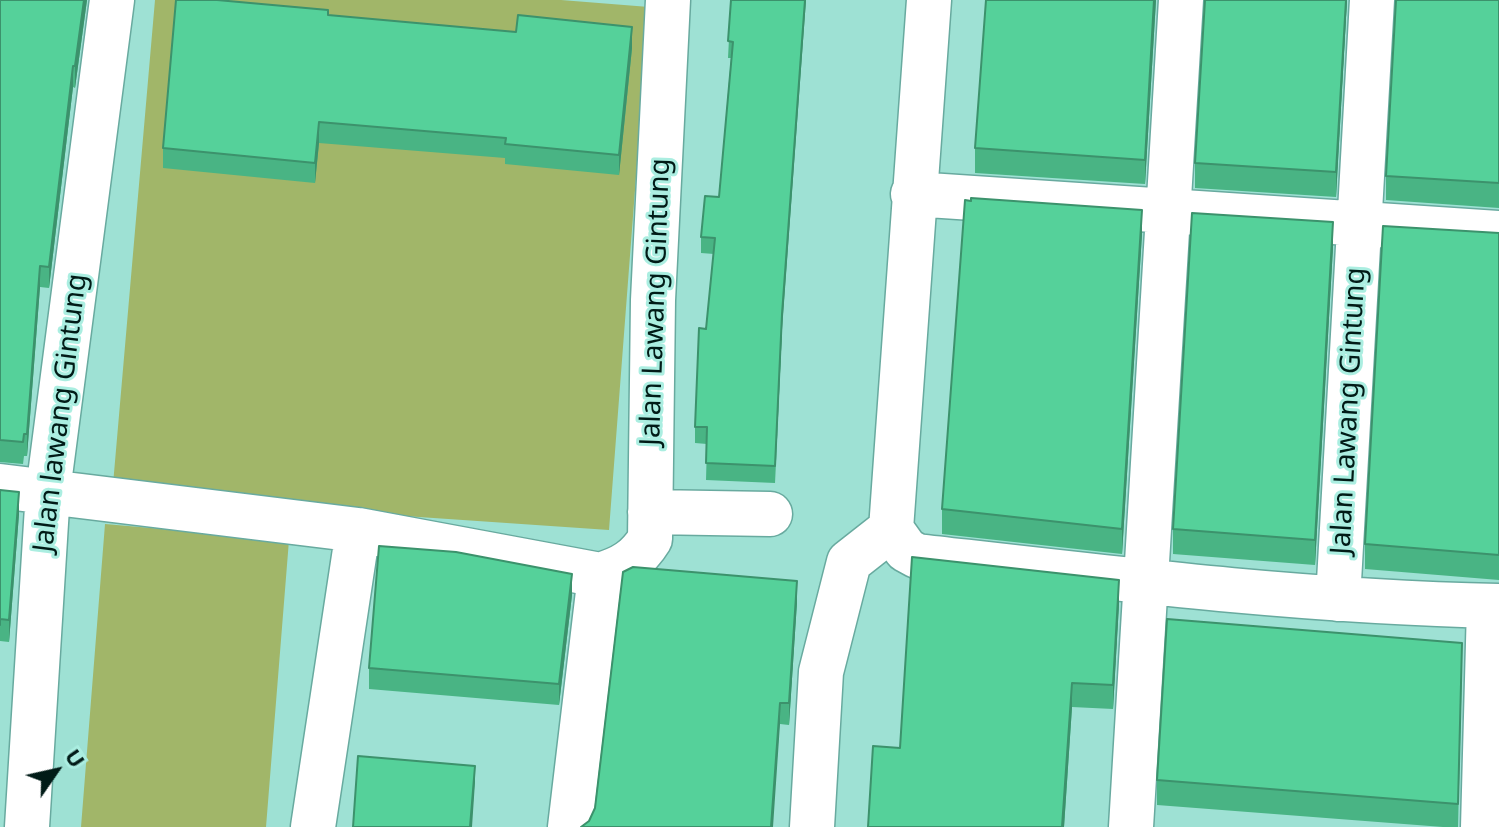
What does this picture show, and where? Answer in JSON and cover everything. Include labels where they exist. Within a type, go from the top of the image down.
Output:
[{"type":"street","name":"Jalan lawang Gintung","points":[[27,827],[48,491],[112,0]]},
{"type":"street","name":"Jalan Lawang Gintung","points":[[0,486],[358,530],[600,575],[624,566],[642,552],[650,539],[653,300],[668,0]]},
{"type":"street","points":[[929,0],[891,529],[906,550],[917,556],[1146,582],[1338,599],[1494,606],[1483,827]]},
{"type":"street","points":[[1131,827],[1181,0]]},
{"type":"street","name":"Jalan Lawang Gintung","points":[[1338,599],[1372,0]]},
{"type":"street","points":[[913,194],[1499,233]]},
{"type":"street","points":[[650,512],[770,514]]},
{"type":"street","points":[[812,827],[821,672],[849,562],[891,529]]},
{"type":"street","points":[[313,827],[358,530]]},
{"type":"street","points":[[570,827],[600,575]]},
{"type":"green space","points":[[155,0],[561,0],[649,7],[609,530],[112,496]]},
{"type":"green space","points":[[105,524],[289,540],[266,827],[81,827]]},
{"type":"building","points":[[0,0],[84,0],[49,267],[40,266],[27,434],[24,434],[23,442],[0,440]]},
{"type":"building","points":[[176,0],[217,0],[328,10],[328,15],[516,32],[518,15],[632,27],[619,155],[505,144],[506,138],[319,122],[315,163],[163,148]]},
{"type":"building","points":[[731,0],[805,0],[782,314],[775,466],[706,463],[707,427],[695,427],[699,328],[706,329],[715,238],[701,237],[705,196],[719,197],[733,42],[728,41]]},
{"type":"building","points":[[986,0],[1154,0],[1145,160],[975,148]]},
{"type":"building","points":[[1205,0],[1346,0],[1336,172],[1195,163]]},
{"type":"building","points":[[1396,0],[1499,0],[1499,183],[1386,176]]},
{"type":"building","points":[[971,198],[1142,210],[1122,529],[942,509],[965,200],[971,201]]},
{"type":"building","points":[[1192,213],[1333,222],[1315,540],[1173,529]]},
{"type":"building","points":[[1383,226],[1499,233],[1499,555],[1365,544]]},
{"type":"building","points":[[0,490],[19,492],[9,620],[0,619]]},
{"type":"building","points":[[379,546],[456,552],[572,574],[559,684],[369,668]]},
{"type":"building","points":[[912,557],[1119,580],[1113,685],[1072,683],[1062,827],[868,827],[873,746],[900,748]]},
{"type":"building","points":[[633,567],[797,581],[789,703],[780,703],[771,827],[581,827],[589,821],[595,808],[623,572]]},
{"type":"building","points":[[1167,619],[1462,643],[1458,804],[1157,780]]},
{"type":"building","points":[[358,756],[475,766],[470,827],[353,827]]}]
